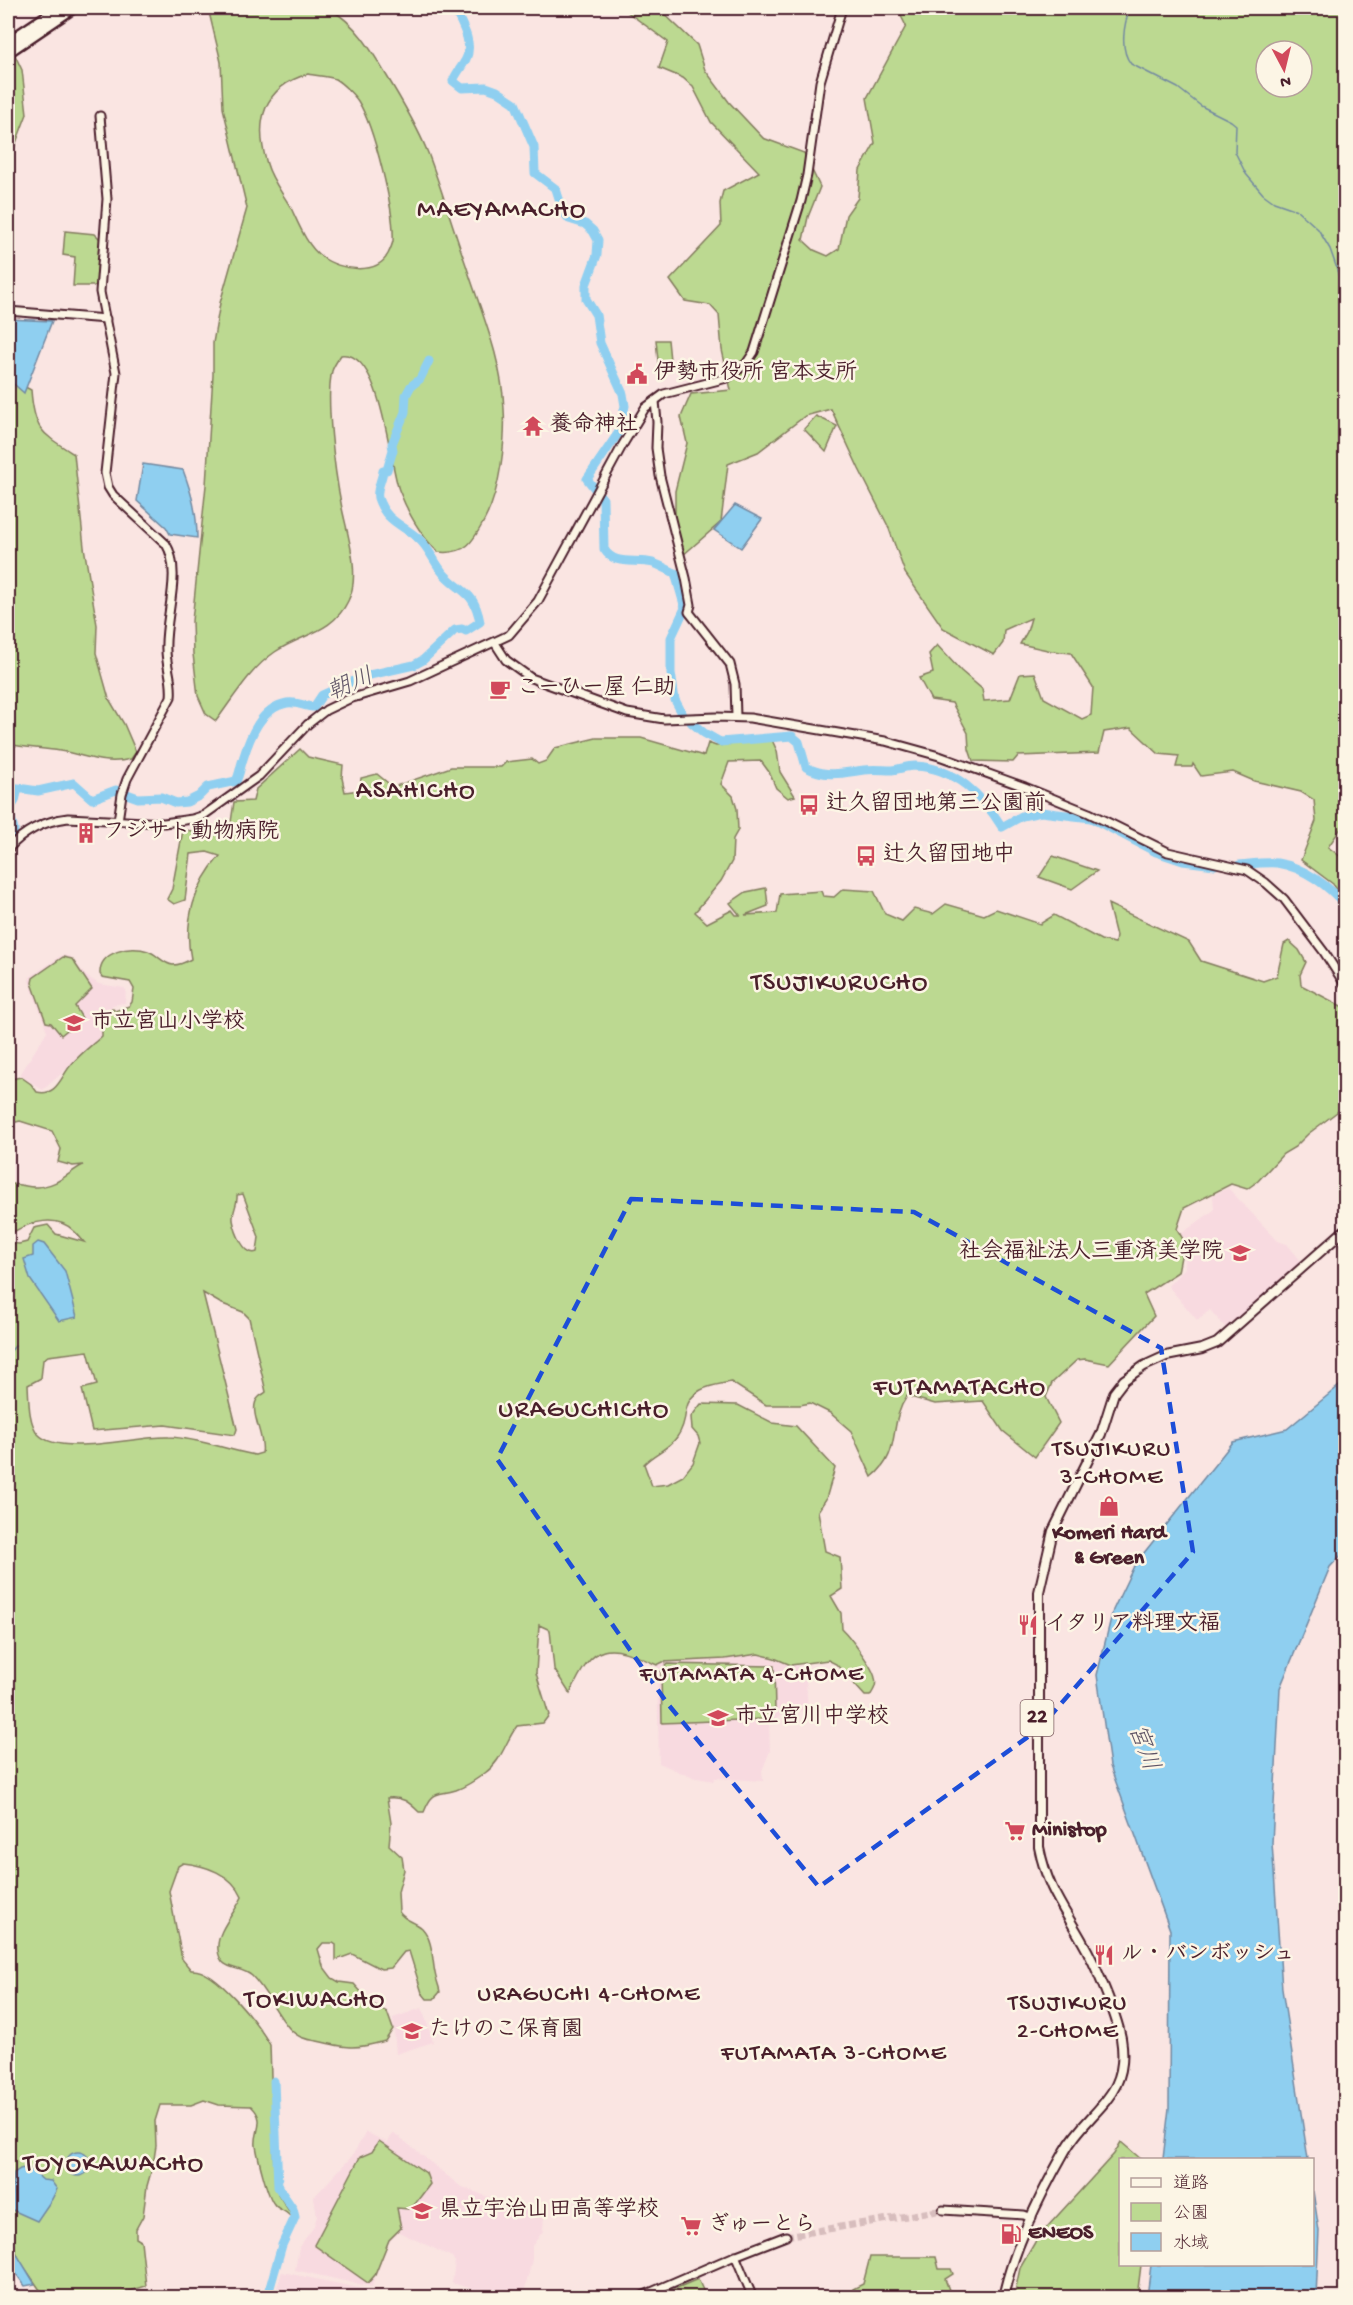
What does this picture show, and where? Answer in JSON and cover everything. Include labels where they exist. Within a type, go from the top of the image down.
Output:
[{"type":"highway","points":[[8,42],[67,9]]},
{"type":"highway","points":[[8,52],[67,9]]},
{"type":"main road","name":"22","points":[[1003,2298],[1015,2257],[1032,2218],[1069,2145],[1114,2091],[1120,2075],[1122,2060],[1122,2044],[1117,2021],[1089,1953],[1049,1886],[1039,1847],[1039,1592],[1053,1531],[1101,1434],[1114,1393],[1124,1380],[1144,1366],[1166,1356],[1202,1349],[1217,1343],[1346,1229]]},
{"type":"street","points":[[8,849],[27,832],[53,820],[68,818],[164,823],[204,815],[259,776],[308,724],[326,710],[349,699],[410,681],[495,643],[514,631],[538,601],[645,408],[664,394],[726,378],[746,364],[754,352],[801,201],[807,176],[819,88],[842,8]]},
{"type":"street","points":[[100,116],[107,192],[100,292],[116,373],[104,469],[106,483],[113,495],[166,544],[173,568],[166,650],[171,676],[171,697],[123,791],[118,821]]},
{"type":"street","points":[[8,311],[106,319]]},
{"type":"street","points":[[655,401],[656,448],[660,476],[686,578],[691,605],[689,612],[730,664],[735,684],[736,717]]},
{"type":"street","points":[[495,643],[506,660],[531,678],[627,713],[671,719],[736,717],[855,734],[931,753],[1082,810],[1140,843],[1179,855],[1238,867],[1257,876],[1284,899],[1324,952],[1346,986]]},
{"type":"street","points":[[943,2210],[1024,2215],[1032,2218]]},
{"type":"street","points":[[642,2296],[735,2255],[786,2236]]},
{"type":"street","points":[[735,2255],[753,2298]]},
{"type":"highlighted area","points":[[631,1199],[914,1212],[1161,1348],[1193,1552],[1039,1729],[819,1887],[667,1703],[497,1459]]},
{"type":"shaded area","name":"市立宮山小学校","points":[[62,955],[71,957],[86,976],[99,984],[124,988],[126,990],[125,1003],[112,1005],[103,1018],[103,1036],[43,1090],[20,1075],[47,1031],[29,981],[30,977]]},
{"type":"shaded area","name":"社会福祉法人三重済美学院","points":[[1228,1188],[1278,1241],[1287,1244],[1302,1262],[1226,1328],[1210,1310],[1197,1320],[1168,1286],[1185,1268],[1186,1242],[1181,1234],[1214,1210],[1213,1195]]},
{"type":"shaded area","name":"市立宮川中学校","points":[[758,1654],[791,1665],[805,1667],[808,1710],[785,1712],[769,1724],[770,1751],[762,1771],[763,1781],[715,1778],[713,1781],[691,1777],[659,1763],[657,1665],[663,1662],[725,1659]]},
{"type":"shaded area","name":"たけのこ保育園","points":[[422,2008],[433,2042],[396,2054],[393,2018]]},
{"type":"shaded area","name":"県立宇治山田高等学校","points":[[366,2132],[388,2143],[393,2132],[460,2186],[544,2216],[543,2231],[532,2246],[532,2260],[523,2297],[482,2297],[480,2291],[452,2283],[455,2262],[452,2257],[399,2232],[383,2248],[372,2287],[295,2270],[299,2247],[313,2228],[317,2216],[314,2197],[352,2156]]},
{"type":"shaded area","points":[[282,2272],[382,2293],[383,2298],[274,2298]]},
{"type":"green space","points":[[323,7],[339,15],[362,37],[403,103],[428,153],[495,353],[502,390],[504,422],[503,450],[498,480],[485,519],[477,534],[462,549],[438,552],[415,523],[399,490],[375,388],[366,370],[355,358],[341,355],[332,371],[330,417],[339,490],[352,552],[354,578],[352,590],[342,612],[334,620],[316,632],[285,646],[266,659],[243,684],[216,721],[206,714],[198,696],[192,621],[206,485],[213,343],[220,303],[247,208],[223,108],[221,62],[208,8]],"holes":[[[308,74],[335,79],[354,96],[364,113],[377,149],[391,210],[393,241],[383,261],[375,266],[347,268],[322,257],[304,235],[269,170],[263,149],[262,134],[262,120],[266,108],[281,88]]]},
{"type":"green space","points":[[622,8],[658,8],[697,45],[705,70],[729,102],[763,138],[804,153],[820,187],[808,217],[803,240],[814,250],[828,256],[839,249],[846,215],[858,198],[860,170],[875,143],[867,98],[906,26],[897,8],[1345,8],[1346,821],[1328,847],[1345,860],[1345,900],[1333,884],[1301,860],[1316,821],[1314,800],[1301,792],[1254,781],[1233,772],[1201,776],[1193,764],[1192,767],[1176,767],[1179,756],[1159,754],[1131,728],[1104,732],[1099,753],[1018,756],[1013,762],[973,761],[969,749],[968,733],[952,703],[931,700],[919,678],[933,673],[929,654],[937,645],[961,671],[982,689],[984,701],[1010,699],[1020,674],[1035,673],[1044,698],[1082,719],[1091,715],[1093,687],[1071,653],[1020,644],[1031,618],[1004,630],[1003,643],[994,655],[943,628],[905,573],[888,526],[831,409],[805,416],[758,452],[728,464],[721,522],[682,556],[675,529],[675,491],[687,443],[681,417],[691,394],[731,390],[722,350],[719,315],[710,305],[685,301],[670,280],[721,226],[720,203],[723,191],[759,172],[711,122],[693,87],[683,78],[659,68],[668,42]]},
{"type":"green space","points":[[8,49],[13,51],[22,70],[27,114],[13,151],[8,180]]},
{"type":"green space","points":[[65,231],[95,234],[100,239],[96,286],[73,286],[75,257],[63,255]]},
{"type":"green space","points":[[656,340],[668,340],[671,370],[659,371]]},
{"type":"green space","points":[[8,378],[31,390],[34,414],[41,429],[74,454],[84,547],[97,625],[96,653],[109,699],[124,724],[136,752],[131,759],[103,761],[60,751],[8,744]]},
{"type":"green space","points":[[816,416],[837,426],[826,452],[804,429]]},
{"type":"green space","points":[[596,738],[641,738],[704,756],[708,743],[716,746],[772,740],[777,751],[780,772],[795,796],[788,798],[776,788],[761,761],[729,762],[721,784],[733,796],[737,809],[738,830],[733,839],[732,861],[721,881],[695,912],[707,923],[732,910],[736,915],[740,915],[730,903],[746,892],[766,888],[768,906],[745,915],[777,913],[780,894],[821,891],[823,896],[834,897],[843,889],[874,891],[885,914],[902,921],[914,909],[933,914],[946,904],[984,915],[996,909],[1040,924],[1054,915],[1101,940],[1115,943],[1116,936],[1108,904],[1189,942],[1201,961],[1263,981],[1277,976],[1284,944],[1289,941],[1299,950],[1306,962],[1300,975],[1301,985],[1345,1008],[1345,1106],[1308,1134],[1295,1147],[1283,1154],[1258,1181],[1247,1189],[1231,1184],[1184,1208],[1177,1229],[1184,1241],[1178,1272],[1144,1294],[1154,1316],[1109,1364],[1085,1359],[1077,1360],[1052,1383],[1046,1397],[1059,1423],[1035,1457],[1003,1431],[983,1401],[935,1404],[907,1396],[897,1417],[888,1458],[882,1468],[872,1477],[851,1431],[830,1413],[810,1403],[766,1405],[731,1382],[703,1389],[692,1396],[677,1437],[644,1464],[652,1486],[668,1484],[683,1476],[693,1463],[700,1443],[692,1429],[691,1417],[701,1404],[738,1405],[773,1423],[796,1426],[835,1468],[826,1499],[818,1511],[825,1551],[840,1557],[842,1589],[831,1596],[841,1613],[842,1629],[861,1652],[873,1673],[876,1683],[874,1690],[870,1696],[865,1696],[836,1664],[828,1660],[791,1665],[758,1654],[725,1659],[663,1662],[657,1665],[626,1652],[614,1650],[595,1655],[587,1664],[570,1694],[554,1669],[550,1630],[539,1625],[536,1673],[549,1715],[543,1723],[517,1726],[491,1768],[463,1787],[433,1797],[424,1812],[419,1812],[401,1799],[387,1798],[391,1823],[389,1845],[402,1857],[404,1870],[398,1892],[399,1912],[426,1933],[440,1992],[434,1999],[427,1999],[422,1993],[409,1951],[404,1952],[391,1968],[381,1969],[352,1954],[336,1960],[336,1945],[333,1943],[323,1943],[318,1949],[323,1966],[332,1978],[339,1982],[354,1984],[373,2005],[387,2012],[393,2029],[385,2041],[358,2047],[343,2046],[306,2039],[293,2032],[252,1976],[226,1965],[220,1957],[218,1943],[220,1936],[242,1897],[237,1889],[232,1882],[217,1872],[183,1863],[178,1866],[169,1891],[182,1959],[191,1970],[201,1972],[224,1987],[256,2024],[270,2045],[274,2172],[278,2194],[291,2214],[275,2206],[271,2200],[256,2146],[258,2116],[251,2106],[219,2105],[204,2100],[191,2105],[160,2105],[155,2121],[156,2146],[153,2165],[147,2186],[143,2216],[136,2229],[136,2238],[141,2241],[146,2286],[110,2297],[60,2297],[40,2290],[20,2261],[12,2242],[8,2241],[8,1246],[10,1243],[27,1242],[34,1228],[48,1225],[56,1234],[84,1242],[67,1226],[52,1221],[27,1225],[13,1232],[8,1184],[44,1186],[56,1182],[83,1165],[73,1166],[58,1162],[61,1149],[52,1131],[20,1121],[8,1124],[8,1084],[11,1079],[21,1077],[37,1092],[44,1093],[54,1089],[82,1053],[102,1036],[102,1018],[112,1008],[115,1011],[129,1006],[134,989],[130,982],[102,977],[100,974],[101,966],[110,955],[125,950],[141,949],[173,965],[191,959],[189,931],[193,904],[204,879],[220,856],[207,852],[191,854],[185,900],[174,904],[167,899],[172,889],[183,830],[225,834],[230,829],[234,802],[253,801],[256,789],[300,749],[308,757],[343,765],[342,778],[345,792],[360,790],[361,778],[377,774],[393,787],[451,767],[501,767],[506,762],[532,759],[538,764],[546,761],[555,748]],"holes":[[[243,1194],[259,1237],[257,1252],[252,1253],[244,1247],[234,1225],[237,1195]],[[203,1293],[243,1312],[249,1318],[266,1392],[259,1397],[255,1408],[262,1453],[255,1455],[202,1442],[169,1437],[81,1445],[49,1441],[38,1434],[31,1417],[28,1385],[41,1378],[43,1360],[48,1356],[88,1351],[97,1385],[82,1389],[92,1431],[165,1425],[235,1435],[237,1429]]]},
{"type":"green space","points":[[1053,856],[1097,871],[1072,889],[1039,877]]},
{"type":"green space","points":[[63,957],[72,959],[92,989],[75,1006],[82,1018],[61,1035],[51,1023],[46,1022],[32,983],[33,978]]},
{"type":"green space","points":[[667,1664],[774,1666],[775,1711],[765,1719],[662,1723],[661,1671]]},
{"type":"green space","points":[[379,2141],[426,2173],[430,2184],[409,2209],[397,2208],[401,2228],[389,2240],[375,2275],[368,2283],[314,2245],[360,2157],[372,2152]]},
{"type":"green space","points":[[1121,2142],[1140,2158],[1119,2158],[1119,2266],[1141,2266],[1137,2297],[1014,2297],[1020,2268],[1038,2237],[1114,2154]]},
{"type":"green space","points":[[870,2257],[936,2257],[939,2269],[951,2269],[953,2274],[945,2279],[949,2290],[940,2297],[858,2297],[853,2295],[853,2289],[863,2284]]},
{"type":"green space","points":[[698,2279],[706,2297],[667,2297],[665,2293]]},
{"type":"water","points":[[8,319],[52,321],[24,393],[8,379]]},
{"type":"water","points":[[143,464],[183,470],[193,504],[197,538],[170,534],[166,527],[137,501]]},
{"type":"water","points":[[735,505],[762,519],[741,548],[714,530]]},
{"type":"water","points":[[38,1242],[44,1244],[65,1271],[77,1317],[59,1321],[30,1279],[24,1259],[33,1256],[33,1246]]},
{"type":"water","name":"宮川","points":[[1345,1381],[1345,1551],[1330,1567],[1280,1688],[1272,1843],[1282,1989],[1308,2158],[1163,2158],[1169,2108],[1170,1930],[1110,1766],[1097,1675],[1113,1610],[1135,1564],[1233,1442],[1287,1429]]},
{"type":"water","points":[[78,2152],[86,2156],[90,2164],[86,2172],[78,2176],[70,2172],[66,2164],[70,2156]]},
{"type":"water","points":[[28,2167],[43,2180],[51,2181],[57,2189],[37,2221],[10,2209],[14,2173]]},
{"type":"water","points":[[1314,2198],[1319,2231],[1316,2297],[1147,2297],[1151,2266],[1314,2266]]},
{"type":"water","points":[[8,2242],[35,2284],[25,2286],[8,2263]]},
{"type":"waterway","points":[[454,8],[466,33],[468,53],[453,81],[462,88],[486,87],[497,91],[515,103],[534,147],[535,173],[556,189],[563,211],[569,219],[585,224],[598,240],[597,255],[586,285],[586,299],[596,315],[600,343],[623,394],[625,406],[619,432],[587,479],[603,499],[604,549],[609,555],[620,560],[653,563],[675,573],[685,608],[671,638],[671,673],[675,700],[682,713]]},
{"type":"waterway","points":[[1130,8],[1126,21],[1124,44],[1131,64],[1178,88],[1201,106],[1236,125],[1235,152],[1246,174],[1263,194],[1274,202],[1297,210],[1318,229],[1330,249],[1346,304]]},
{"type":"waterway","name":"朝川","points":[[8,841],[14,830],[9,810],[15,801],[18,788],[38,791],[74,783],[92,799],[116,790],[138,798],[161,797],[176,803],[187,802],[199,796],[208,787],[236,781],[253,732],[263,717],[278,706],[298,703],[314,707],[322,695],[365,676],[414,665],[423,660],[455,630],[466,631],[480,622],[471,598],[443,573],[419,539],[390,518],[378,498],[383,471],[387,470],[393,450],[392,444],[405,412],[406,395],[411,386],[420,379],[429,361]]},
{"type":"waterway","points":[[691,722],[720,742],[792,736],[799,742],[806,767],[821,773],[892,770],[909,766],[942,772],[966,785],[976,794],[1002,827],[1022,816],[1041,812],[1091,818],[1156,852],[1183,861],[1215,865]]},
{"type":"waterway","points":[[1239,865],[1263,863],[1287,865],[1306,873],[1324,885],[1346,906]]},
{"type":"waterway","points":[[8,1354],[15,1346]]},
{"type":"waterway","points":[[267,2298],[282,2245],[295,2217],[293,2209],[278,2187],[274,2081]]},
{"type":"tunnel","points":[[786,2236],[943,2210]]},
{"type":"place","name":"伊勢市役所 宮本支所","points":[[637,374]]},
{"type":"place","name":"養命神社","points":[[533,426]]},
{"type":"place","name":"こーひー屋 仁助","points":[[500,689]]},
{"type":"place","name":"辻久留団地第三公園前","points":[[809,805]]},
{"type":"place","name":"フジサト動物病院","points":[[86,833]]},
{"type":"place","name":"辻久留団地中","points":[[866,856]]},
{"type":"place","name":"市立宮山小学校","points":[[74,1023]]},
{"type":"place","name":"社会福祉法人三重済美学院","points":[[1240,1253]]},
{"type":"place","name":"Komeri Hard & Green","points":[[1109,1506]]},
{"type":"place","name":"イタリア料理文福","points":[[1028,1625]]},
{"type":"place","name":"市立宮川中学校","points":[[718,1718]]},
{"type":"place","name":"Ministop","points":[[1015,1831]]},
{"type":"place","name":"ル・バンボッシュ","points":[[1104,1955]]},
{"type":"place","name":"たけのこ保育園","points":[[412,2031]]},
{"type":"place","name":"県立宇治山田高等学校","points":[[422,2211]]},
{"type":"place","name":"ぎゅーとら","points":[[691,2226]]},
{"type":"place","name":"ENEOS","points":[[1011,2234]]},
{"type":"district","name":"MAEYAMACHO","points":[[502,211]]},
{"type":"district","name":"ASAHICHO","points":[[416,792]]},
{"type":"district","name":"TSUJIKURUCHO","points":[[840,984]]},
{"type":"district","name":"FUTAMATACHO","points":[[960,1389]]},
{"type":"district","name":"URAGUCHICHO","points":[[584,1411]]},
{"type":"district","name":"TSUJIKURU 3-CHOME","points":[[1112,1464]]},
{"type":"district","name":"FUTAMATA 4-CHOME","points":[[752,1675]]},
{"type":"district","name":"URAGUCHI 4-CHOME","points":[[589,1995]]},
{"type":"district","name":"TOKIWACHO","points":[[315,2001]]},
{"type":"district","name":"TSUJIKURU 2-CHOME","points":[[1068,2018]]},
{"type":"district","name":"FUTAMATA 3-CHOME","points":[[834,2054]]},
{"type":"district","name":"TOYOKAWACHO","points":[[114,2165]]}]
